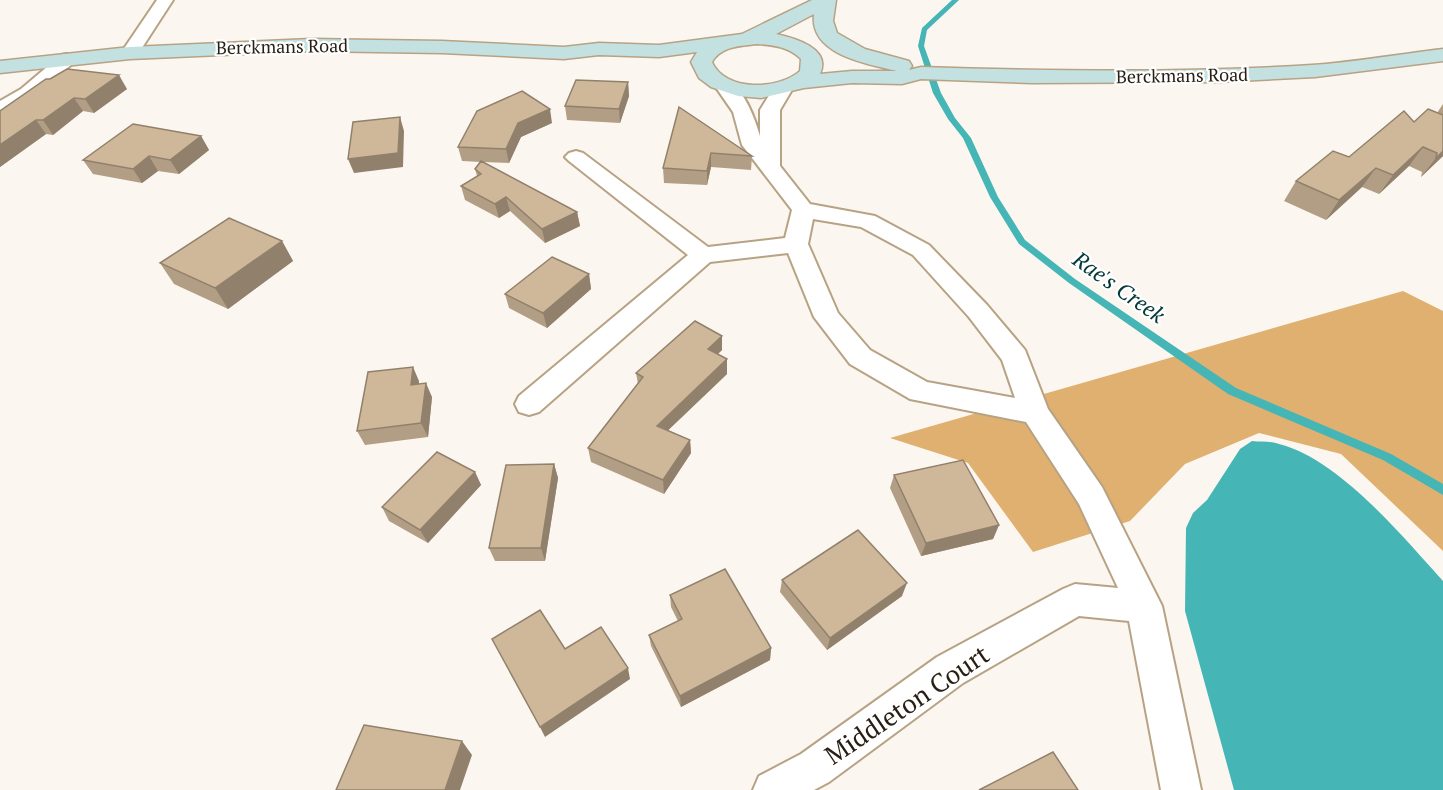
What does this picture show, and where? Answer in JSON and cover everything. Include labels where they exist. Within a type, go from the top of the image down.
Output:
[{"type":"main road","points":[[748,38],[774,28],[826,0]]},
{"type":"main road","points":[[791,85],[807,77],[812,68],[811,59],[804,51],[805,23],[826,0]]},
{"type":"main road","points":[[826,0],[824,28],[837,43],[851,51],[911,69]]},
{"type":"main road","name":"Berckmans Road","points":[[0,67],[130,53],[311,45],[442,47],[564,53],[599,49],[659,51],[748,38],[774,39],[790,43],[804,51],[837,60],[911,69],[1032,77],[1251,75],[1315,71],[1443,55]]},
{"type":"main road","points":[[717,82],[703,72],[701,63],[704,55],[725,42]]},
{"type":"main road","name":"Berckmans Road","points":[[564,53],[593,60],[658,65],[759,92],[791,85],[852,77],[902,78],[911,69]]},
{"type":"street","points":[[130,53],[165,0]]},
{"type":"street","points":[[0,109],[28,93],[67,59]]},
{"type":"street","points":[[717,82],[743,112],[752,145],[804,210],[867,221],[921,250],[978,311],[1015,357],[1035,414],[1091,496],[1144,606],[1181,790]]},
{"type":"street","points":[[770,165],[770,110],[791,85]]},
{"type":"street","points":[[576,157],[703,255]]},
{"type":"street","points":[[804,210],[796,244],[827,317],[860,357],[920,391],[1035,414]]},
{"type":"street","points":[[529,405],[703,255],[796,244]]},
{"type":"street","name":"Middleton Court","points":[[773,790],[815,768],[950,669],[1075,600],[1144,606]]},
{"type":"shaded area","points":[[1403,291],[1443,311],[1443,551],[1341,454],[1259,433],[1185,464],[1130,521],[1033,552],[968,463],[890,438]]},
{"type":"water","points":[[1252,441],[1279,444],[1302,452],[1347,482],[1389,522],[1443,581],[1443,790],[1234,790],[1185,611],[1186,528],[1193,513],[1207,500],[1240,449]]},
{"type":"building","points":[[67,69],[119,75],[85,99],[74,98],[43,120],[36,120],[0,145],[0,111],[46,79]]},
{"type":"building","points":[[576,80],[628,82],[619,109],[565,106]]},
{"type":"building","points":[[522,91],[550,109],[518,123],[506,149],[458,147],[477,111]]},
{"type":"building","points":[[679,107],[752,156],[711,153],[707,171],[663,168]]},
{"type":"building","points":[[1428,109],[1443,115],[1443,151],[1436,158],[1437,153],[1423,147],[1393,175],[1376,168],[1339,200],[1296,181],[1333,151],[1349,157],[1404,111],[1414,122]]},
{"type":"building","points":[[400,117],[398,153],[348,159],[353,122]]},
{"type":"building","points":[[133,124],[201,136],[170,160],[149,156],[133,169],[83,160]]},
{"type":"building","points":[[481,161],[577,212],[542,229],[506,197],[495,204],[461,186],[481,174],[475,169]]},
{"type":"building","points":[[229,218],[282,241],[215,288],[160,263]]},
{"type":"building","points":[[552,257],[589,274],[543,313],[505,294]]},
{"type":"building","points":[[695,321],[722,336],[708,349],[727,359],[657,426],[690,440],[663,480],[588,448],[643,377],[636,373]]},
{"type":"building","points":[[413,367],[411,385],[426,383],[421,423],[357,431],[368,372]]},
{"type":"building","points":[[437,452],[475,472],[420,530],[382,507]]},
{"type":"building","points":[[963,460],[999,525],[926,543],[894,475]]},
{"type":"building","points":[[554,464],[541,548],[489,548],[506,465]]},
{"type":"building","points":[[858,530],[907,583],[830,638],[782,580]]},
{"type":"building","points":[[725,569],[771,648],[680,696],[649,635],[682,619],[670,595]]},
{"type":"building","points":[[540,610],[565,649],[601,627],[628,668],[540,727],[492,639]]},
{"type":"building","points":[[364,725],[462,741],[445,790],[336,790]]},
{"type":"building","points":[[1053,752],[1078,790],[979,790]]},
{"type":"waterway","name":"Rae's Creek","points":[[956,0],[924,29],[921,46],[937,93],[952,119],[967,138],[994,197],[1022,242],[1072,281],[1232,391],[1387,457],[1443,490]]}]
